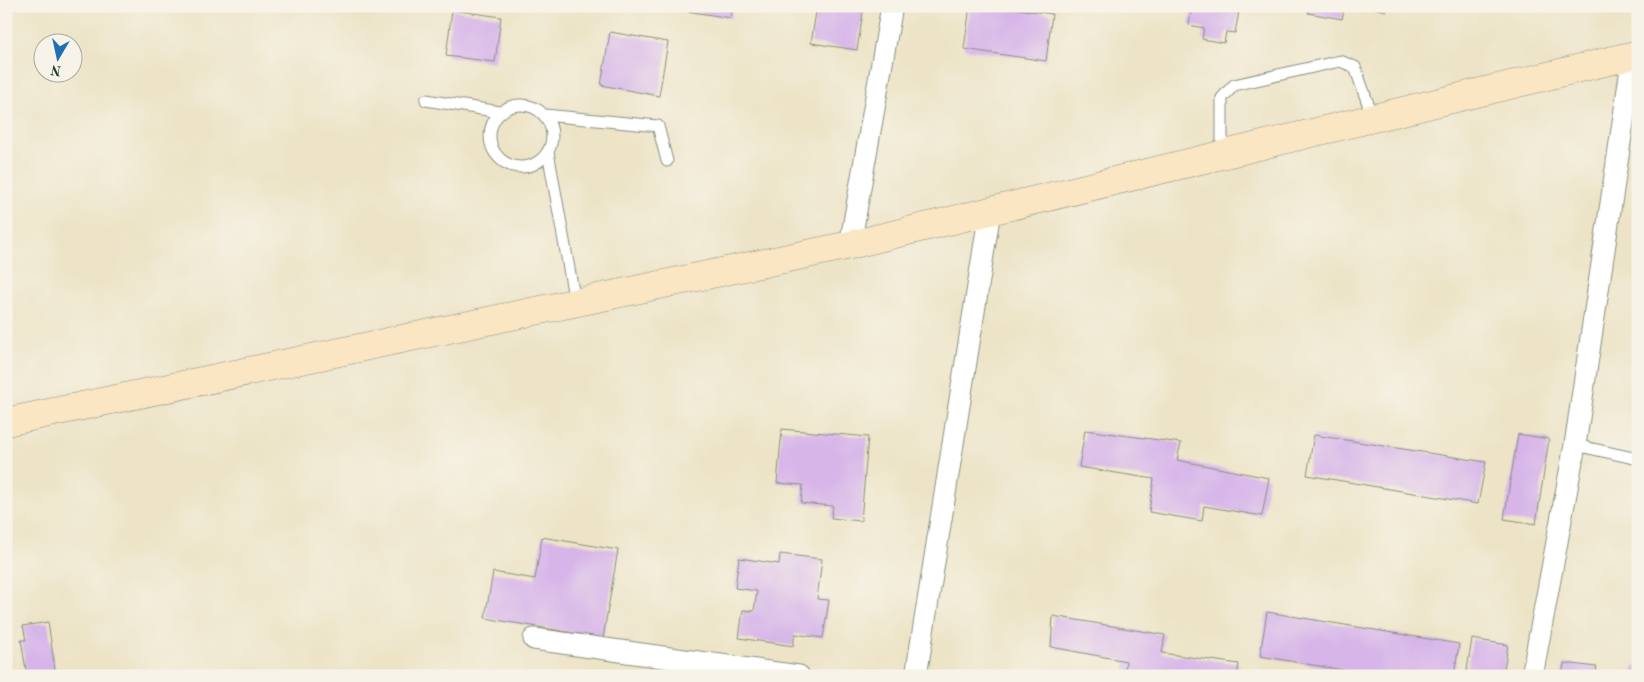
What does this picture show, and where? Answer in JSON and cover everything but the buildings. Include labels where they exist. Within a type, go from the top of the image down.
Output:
[{"type":"street","points":[[850,244],[892,6]]},
{"type":"street","points":[[6,422],[850,244],[1635,54],[1575,445],[1532,676]]},
{"type":"street","points":[[916,676],[990,211]]},
{"type":"street","points":[[534,639],[799,676]]},
{"type":"lane","points":[[1222,154],[1222,98],[1234,85],[1340,61],[1355,67],[1373,118]]},
{"type":"lane","points":[[426,100],[500,112]]},
{"type":"lane","points":[[548,152],[534,164],[524,167],[505,163],[497,157],[492,148],[490,129],[493,120],[500,112],[518,104],[537,109],[545,115],[550,123],[552,133],[548,152],[575,302]]},
{"type":"lane","points":[[545,115],[658,126],[667,161]]},
{"type":"lane","points":[[1575,445],[1638,459]]}]
